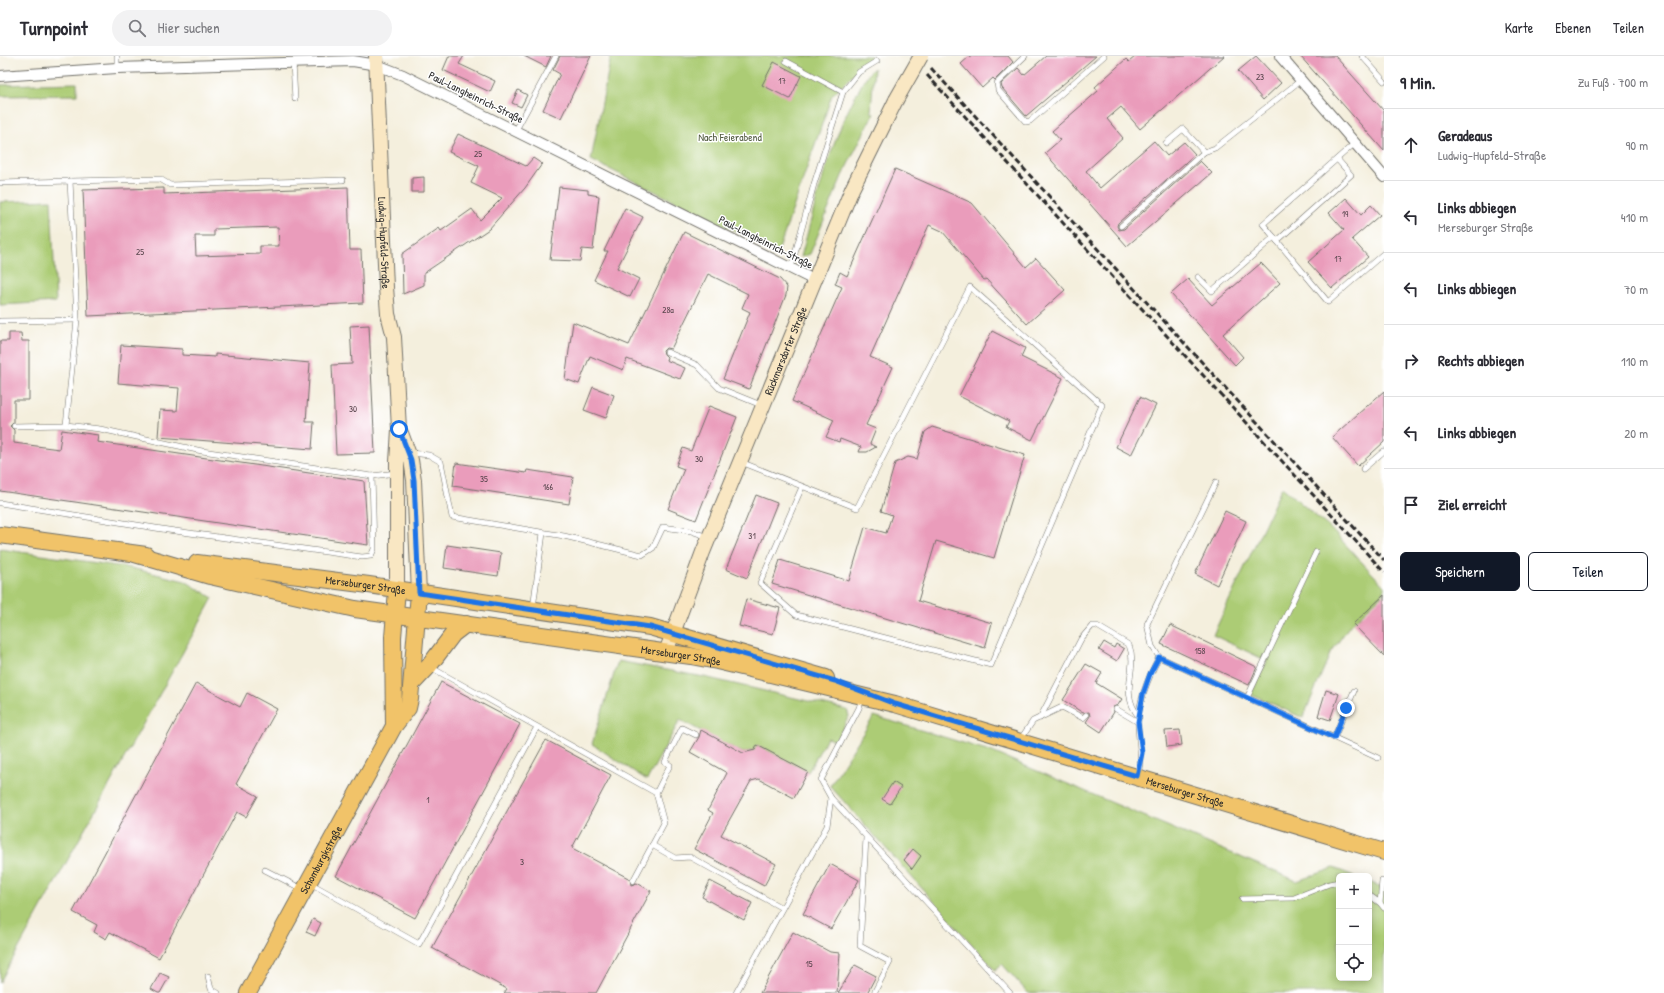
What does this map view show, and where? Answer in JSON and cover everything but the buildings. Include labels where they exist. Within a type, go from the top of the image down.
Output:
[{"type":"main road","name":"Rückmarsdorfer Straße","points":[[666,652],[672,633],[762,405],[852,189],[896,100],[921,56]]},
{"type":"main road","name":"Ludwig-Hupfeld-Straße","points":[[377,61],[387,300],[388,314],[394,337],[399,429],[397,473],[397,590]]},
{"type":"main road","name":"Ludwig-Hupfeld-Straße","points":[[399,429],[408,452],[414,480],[419,593]]},
{"type":"main road","name":"Merseburger Straße","points":[[0,535],[419,593],[650,627],[835,681],[895,704]]},
{"type":"main road","name":"Merseburger Straße","points":[[135,554],[210,576],[304,598],[394,615],[666,652],[712,660],[895,704],[1019,740],[1384,852]]},
{"type":"main road","name":"Schomburgkstraße","points":[[394,726],[394,615],[397,590]]},
{"type":"main road","name":"Schomburgkstraße","points":[[248,993],[394,726],[408,708],[412,684],[419,593]]},
{"type":"main road","points":[[412,684],[429,666],[447,640],[466,624]]},
{"type":"street","points":[[1280,56],[1384,177]]},
{"type":"street","name":"Paul-Langheinrich-Straße","points":[[0,76],[257,60],[293,63],[377,61],[814,280]]},
{"type":"lane","points":[[117,56],[117,68]]},
{"type":"lane","points":[[516,130],[534,100],[556,56]]},
{"type":"lane","points":[[1025,56],[997,83],[998,90],[1026,122],[1030,122],[1104,56]]},
{"type":"lane","points":[[1362,56],[1384,81]]},
{"type":"lane","points":[[791,268],[814,184],[843,92],[860,72],[877,60]]},
{"type":"lane","points":[[786,61],[843,92]]},
{"type":"lane","points":[[293,63],[295,99]]},
{"type":"lane","points":[[1121,226],[1204,152],[1215,148],[1301,80]]},
{"type":"lane","points":[[1166,143],[1183,129],[1204,152]]},
{"type":"lane","points":[[1355,143],[1263,224],[1328,302],[1384,253]]},
{"type":"lane","points":[[1198,277],[1212,291],[1351,175],[1337,159]]},
{"type":"lane","points":[[0,183],[160,179],[170,185],[343,180]]},
{"type":"lane","points":[[66,425],[77,320],[70,182]]},
{"type":"lane","points":[[740,462],[857,508],[970,287],[1102,405],[991,665],[796,615],[760,583],[802,487]]},
{"type":"lane","points":[[0,321],[77,320]]},
{"type":"lane","points":[[667,352],[697,365],[719,388],[762,405]]},
{"type":"lane","points":[[14,426],[66,425],[100,429],[202,451],[372,476],[397,473]]},
{"type":"lane","points":[[1363,469],[1384,451]]},
{"type":"lane","points":[[408,452],[429,455],[441,462],[452,517],[543,533],[642,555],[653,548],[663,527],[691,531],[709,538]]},
{"type":"lane","points":[[0,503],[168,530],[362,557],[371,556],[374,549],[372,476]]},
{"type":"lane","points":[[1216,482],[1147,624],[1152,646],[1159,657],[1378,758]]},
{"type":"lane","points":[[532,609],[543,533]]},
{"type":"lane","points":[[1247,698],[1316,552]]},
{"type":"lane","points":[[1040,718],[1081,638],[1092,626],[1097,626],[1129,645],[1132,657],[1130,702],[1139,720]]},
{"type":"lane","points":[[1137,776],[1142,753],[1139,720],[1143,694],[1150,674],[1159,657]]},
{"type":"lane","points":[[429,666],[656,793]]},
{"type":"lane","points":[[1334,738],[1354,691]]},
{"type":"lane","points":[[863,697],[859,708],[821,780],[831,798],[866,838],[1010,993]]},
{"type":"lane","points":[[1019,740],[1033,721],[1062,707],[1083,718],[1086,714]]},
{"type":"lane","points":[[1116,709],[1139,720]]},
{"type":"lane","points":[[265,870],[307,886],[419,944],[537,726]]},
{"type":"lane","points":[[633,881],[664,823],[656,793],[670,765],[665,762],[682,728],[696,735]]},
{"type":"lane","points":[[736,993],[827,826],[831,798]]},
{"type":"lane","points":[[866,838],[860,946],[890,962],[874,993]]},
{"type":"lane","points":[[652,845],[675,858],[690,857],[782,908]]},
{"type":"lane","points":[[1380,903],[1382,881]]},
{"type":"lane","points":[[1242,899],[1294,898],[1328,884],[1336,883]]},
{"type":"lane","points":[[1372,897],[1384,908]]},
{"type":"lane","points":[[208,976],[211,989],[218,993]]},
{"type":"green space","name":"Nach Feierabend","points":[[611,56],[872,56],[832,95],[778,252],[591,160]]},
{"type":"green space","points":[[874,68],[871,112],[874,113],[842,176],[810,254],[801,257],[824,174],[839,132],[847,112],[861,86],[866,77]]},
{"type":"green space","points":[[77,83],[77,95],[0,96],[0,85]]},
{"type":"green space","points":[[51,200],[56,302],[0,305],[0,202]]},
{"type":"green space","points":[[1282,487],[1331,529],[1384,586],[1384,593],[1350,625],[1330,654],[1303,718],[1251,694],[1267,661],[1213,635]]},
{"type":"green space","points":[[0,549],[131,568],[185,581],[213,598],[0,982]]},
{"type":"green space","points":[[618,661],[704,677],[847,710],[849,716],[836,741],[827,738],[808,772],[757,745],[754,750],[743,753],[680,720],[647,780],[592,744]]},
{"type":"green space","points":[[874,716],[990,751],[1297,881],[1334,868],[1346,873],[1336,873],[1336,981],[1372,981],[1372,883],[1384,888],[1384,993],[1115,993],[1113,990],[1109,993],[1028,993],[1002,964],[995,970],[830,786]]},
{"type":"railway","points":[[931,68],[1384,560]]},
{"type":"railway","points":[[927,75],[1384,572]]},
{"type":"route","points":[[399,429],[411,460],[414,480],[419,593],[650,627],[835,681],[895,704],[1137,776],[1142,753],[1138,722],[1143,694],[1150,674],[1159,657],[1334,738],[1346,708]]}]
